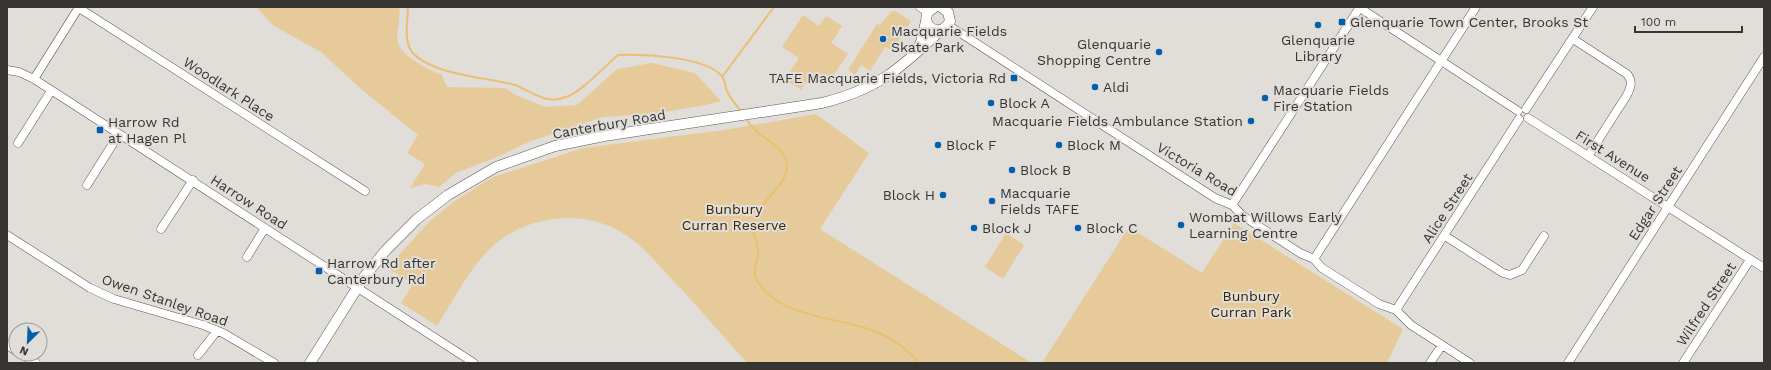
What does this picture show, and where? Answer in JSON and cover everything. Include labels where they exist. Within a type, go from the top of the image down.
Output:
[{"type":"main road","points":[[927,12],[931,29],[948,20],[947,10],[941,7]]},
{"type":"main road","name":"Canterbury Road","points":[[917,52],[922,40],[927,12]]},
{"type":"main road","name":"Canterbury Road","points":[[310,363],[378,259],[417,219],[448,195],[496,167],[516,158],[555,146],[604,136],[723,119],[849,96],[889,76],[906,63],[948,20]]},
{"type":"street","points":[[34,79],[79,7]]},
{"type":"street","name":"Woodlark Place","points":[[79,7],[365,191]]},
{"type":"street","points":[[1232,205],[1360,7],[1518,111]]},
{"type":"street","points":[[1314,259],[1476,7]]},
{"type":"street","points":[[1526,109],[1593,7]]},
{"type":"street","name":"Victoria Road","points":[[948,20],[1215,198],[1232,205],[1243,216],[1300,253],[1314,259],[1322,268],[1380,304],[1396,310],[1411,325],[1470,363]]},
{"type":"street","points":[[1573,39],[1627,74],[1631,79],[1631,87],[1627,95],[1588,156]]},
{"type":"street","name":"Edgar Street","points":[[1568,363],[1764,57]]},
{"type":"street","name":"Harrow Road","points":[[7,70],[19,72],[34,79],[193,180],[474,363]]},
{"type":"street","points":[[18,143],[51,90]]},
{"type":"street","points":[[1518,111],[1520,108],[1526,109]]},
{"type":"street","points":[[1518,111],[1517,115],[1519,119],[1524,120],[1528,118],[1529,113],[1526,109]]},
{"type":"street","name":"First Avenue","points":[[1528,118],[1764,268]]},
{"type":"street","name":"Alice Street","points":[[1396,310],[1519,119]]},
{"type":"street","points":[[87,185],[119,134]]},
{"type":"street","points":[[161,229],[193,180]]},
{"type":"street","points":[[246,257],[265,228]]},
{"type":"street","name":"Owen Stanley Road","points":[[7,236],[90,288],[114,299],[217,331],[274,363]]},
{"type":"street","points":[[1445,236],[1503,273],[1510,275],[1522,270],[1544,236]]},
{"type":"street","name":"Wilfred Street","points":[[1683,363],[1750,260]]},
{"type":"street","points":[[198,355],[217,331]]},
{"type":"street","points":[[1430,363],[1442,345]]},
{"type":"green space","points":[[256,7],[399,7],[400,15],[397,39],[399,45],[408,56],[415,61],[442,75],[447,87],[505,88],[514,94],[545,107],[577,105],[617,69],[652,63],[695,73],[721,101],[652,114],[603,117],[531,141],[497,157],[456,173],[439,187],[425,184],[410,188],[425,164],[407,153],[418,135],[361,89],[321,52],[274,26]]},
{"type":"green space","name":"Macquarie Fields Skate Park","points":[[892,11],[895,11],[910,20],[910,23],[892,51],[885,47],[870,71],[861,65],[855,75],[848,70],[877,24],[880,25]]},
{"type":"green space","points":[[803,15],[819,26],[826,16],[842,26],[831,43],[848,54],[827,85],[811,75],[801,90],[785,79],[799,58],[782,47]]},
{"type":"green space","name":"Bunbury Curran Reserve","points":[[816,114],[869,153],[820,229],[1032,363],[747,363],[687,295],[636,242],[607,225],[588,220],[568,218],[541,221],[525,226],[496,243],[475,266],[437,326],[401,303],[413,284],[387,268],[430,221],[453,202],[493,177],[583,148],[724,130]]},
{"type":"green space","name":"Bunbury Curran Park","points":[[1234,223],[1403,329],[1387,363],[1042,363],[1129,227],[1202,273]]},
{"type":"green space","points":[[1006,233],[1024,245],[1003,279],[985,267]]},
{"type":"waterway","points":[[408,7],[407,36],[409,47],[421,60],[432,66],[460,74],[515,85],[539,97],[555,99],[566,97],[578,91],[618,55],[643,55],[688,60],[713,69],[722,76],[728,94],[741,111]]},
{"type":"waterway","points":[[722,77],[774,7]]},
{"type":"waterway","points":[[745,118],[757,132],[778,147],[787,162],[787,170],[784,178],[758,212],[752,229],[758,250],[758,257],[754,270],[758,282],[768,294],[780,303],[811,315],[860,326],[874,331],[893,340],[910,353],[919,363]]},
{"type":"place","name":"Glenquarie Town Center, Brooks St","points":[[1342,22]]},
{"type":"place","name":"Glenquarie Library","points":[[1318,25]]},
{"type":"place","name":"Macquarie Fields Skate Park","points":[[883,39]]},
{"type":"place","name":"Glenquarie Shopping Centre","points":[[1159,52]]},
{"type":"place","name":"TAFE Macquarie Fields, Victoria Rd","points":[[1014,78]]},
{"type":"place","name":"Aldi","points":[[1095,87]]},
{"type":"place","name":"Macquarie Fields Fire Station","points":[[1265,98]]},
{"type":"place","name":"Block A","points":[[991,103]]},
{"type":"place","name":"Macquarie Fields Ambulance Station","points":[[1251,121]]},
{"type":"place","name":"Harrow Rd at Hagen Pl","points":[[100,130]]},
{"type":"place","name":"Block F","points":[[938,145]]},
{"type":"place","name":"Block M","points":[[1059,145]]},
{"type":"place","name":"Block B","points":[[1012,170]]},
{"type":"place","name":"Block H","points":[[943,195]]},
{"type":"place","name":"Macquarie Fields TAFE","points":[[992,201]]},
{"type":"place","name":"Wombat Willows Early Learning Centre","points":[[1181,225]]},
{"type":"place","name":"Block J","points":[[974,228]]},
{"type":"place","name":"Block C","points":[[1078,228]]},
{"type":"place","name":"Harrow Rd after Canterbury Rd","points":[[319,271]]}]
